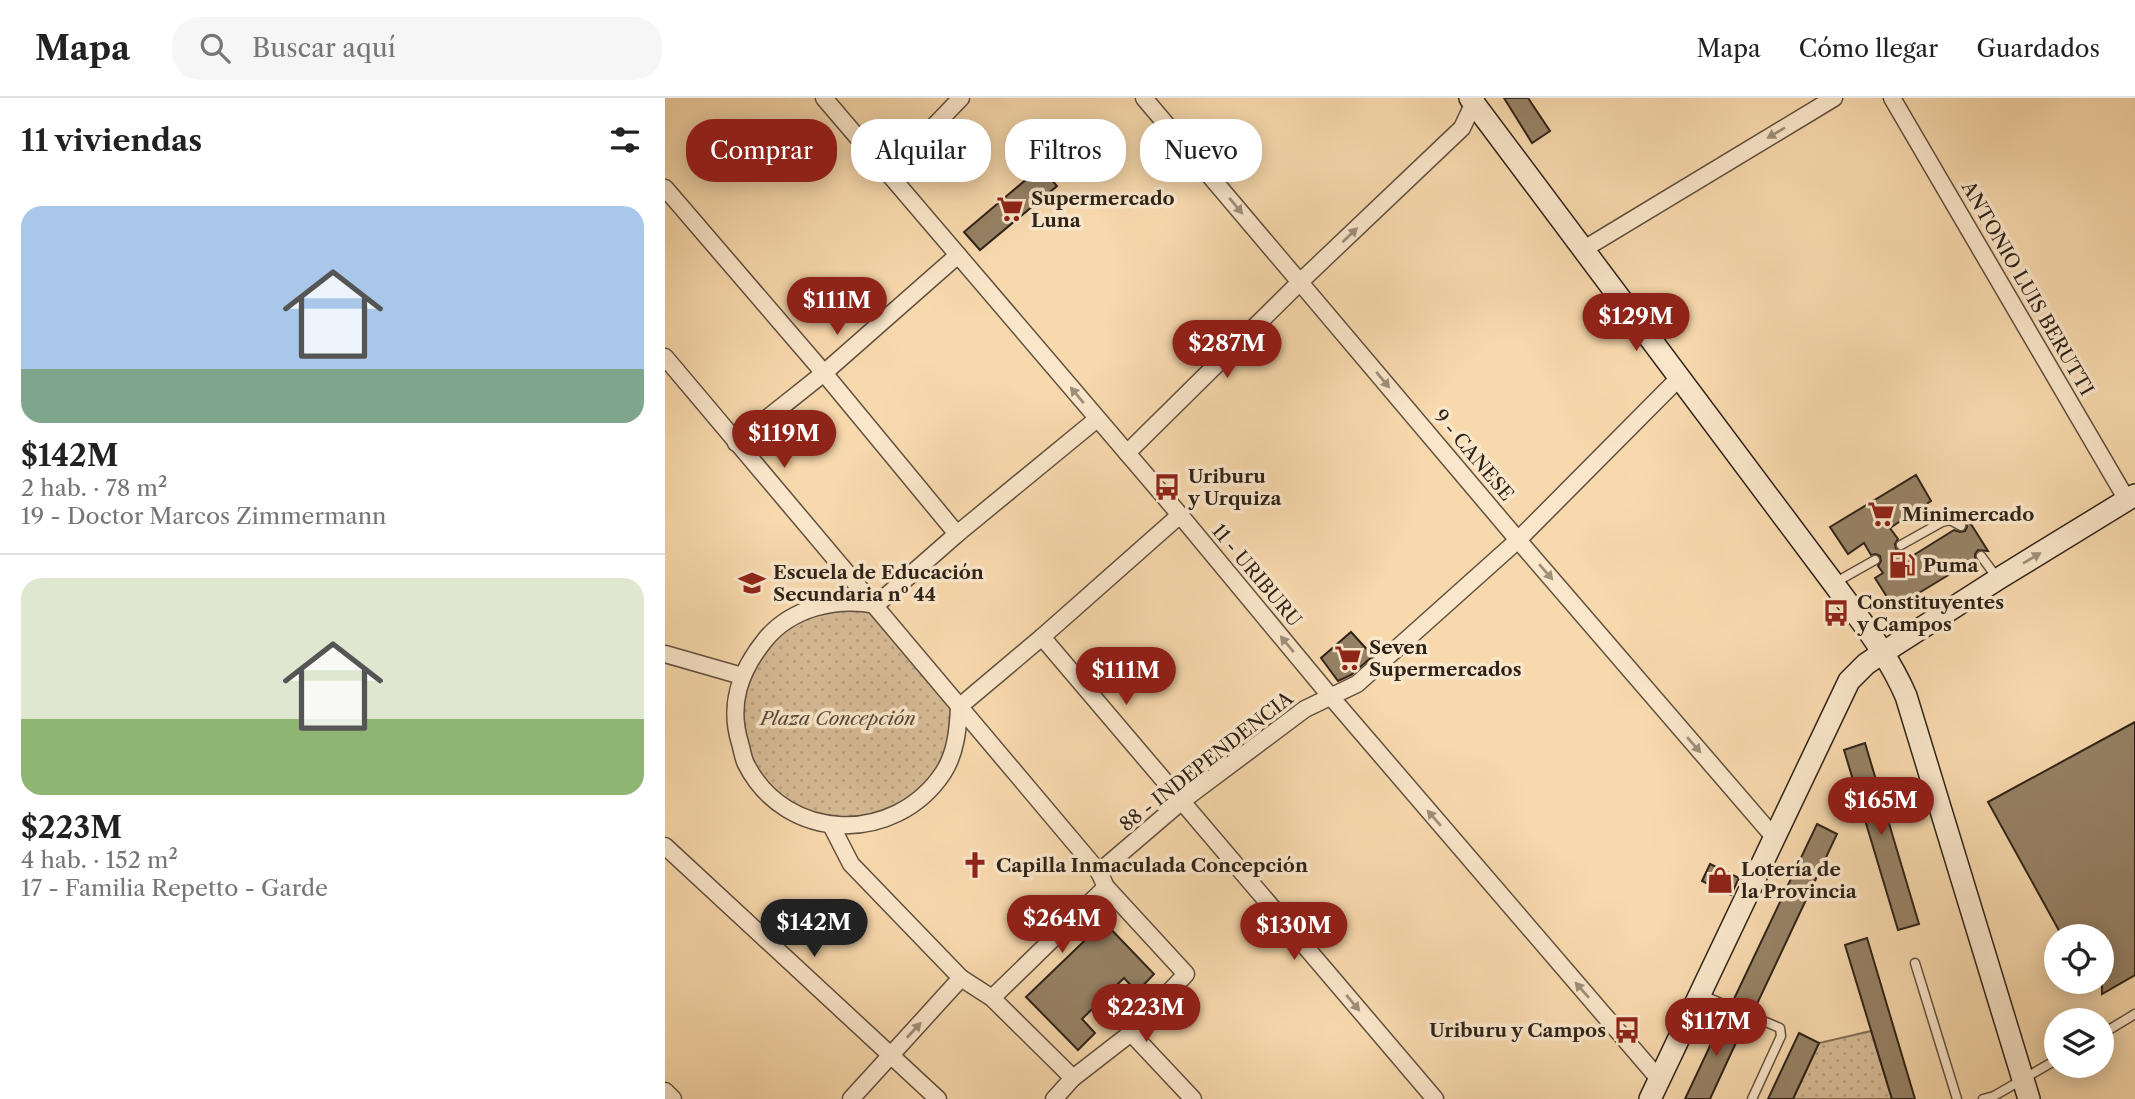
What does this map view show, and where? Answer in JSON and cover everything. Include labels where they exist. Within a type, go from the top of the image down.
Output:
[{"type":"main road","points":[[1473,100],[1834,584],[1884,652],[1896,673],[1906,696],[2026,1089]]},
{"type":"main road","points":[[1650,1099],[1849,681],[1866,664],[1884,652],[2131,498]]},
{"type":"street","name":"11 - URIBURU","points":[[824,98],[851,130]]},
{"type":"street","points":[[941,119],[961,98]]},
{"type":"street","name":"9 - CANESE","points":[[1144,98],[1518,540],[1774,837]]},
{"type":"street","points":[[1584,249],[1834,98]]},
{"type":"street","name":"ANTONIO LUIS BERUTTI","points":[[1892,98],[2131,498]]},
{"type":"street","points":[[1127,453],[1300,282],[1462,128],[1473,100]]},
{"type":"street","name":"11 - URIBURU","points":[[895,182],[1659,1079]]},
{"type":"street","points":[[665,188],[824,373],[957,534]]},
{"type":"street","points":[[736,443],[824,373],[958,255]]},
{"type":"street","points":[[665,357],[1103,879],[1186,974],[1132,1033],[1073,1078],[1054,1099]]},
{"type":"street","name":"88 - INDEPENDENCIA","points":[[992,998],[1103,879],[1182,801],[1305,709],[1357,684],[1518,540],[1681,377]]},
{"type":"street","points":[[876,606],[957,534],[1097,419]]},
{"type":"street","points":[[876,606],[839,602],[804,611],[773,630],[750,659],[741,676],[737,692],[736,728],[746,763],[767,793],[796,814],[831,825],[864,825],[895,816],[923,797],[944,772],[957,741],[960,706],[1180,515]]},
{"type":"street","points":[[1042,637],[1435,1099]]},
{"type":"street","points":[[665,654],[741,676]]},
{"type":"street","points":[[831,825],[851,864],[961,978],[992,998],[1073,1078]]},
{"type":"street","points":[[665,846],[937,1099]]},
{"type":"street","points":[[851,1099],[961,978]]},
{"type":"street","points":[[1132,1033],[1193,1099]]},
{"type":"street","points":[[665,1091],[673,1099]]},
{"type":"lane","points":[[1901,545],[1943,522],[1950,520],[1961,526]]},
{"type":"lane","points":[[1981,556],[1998,579]]},
{"type":"lane","points":[[1834,584],[1875,560]]},
{"type":"lane","points":[[1915,963],[1957,1099]]},
{"type":"lane","points":[[1699,994],[1780,1028],[1781,1036],[1752,1099]]},
{"type":"lane","points":[[2114,1027],[2135,1014]]},
{"type":"lane","points":[[1983,1099],[2026,1089],[2044,1072]]},
{"type":"green space","name":"Plaza Concepción","points":[[862,603],[959,707],[957,741],[923,797],[864,825],[796,814],[746,763],[737,692],[750,658],[804,611]]},
{"type":"green space","points":[[1871,1031],[1892,1099],[1793,1099],[1819,1043]]},
{"type":"building","points":[[1504,98],[1528,98],[1550,131],[1532,143]]},
{"type":"building","name":"Supermercado Luna","points":[[1023,182],[1054,182],[1057,186],[980,250],[964,232]]},
{"type":"building","points":[[1916,475],[1931,501],[1890,528],[1898,539],[1896,549],[1904,551],[1909,558],[1954,530],[1965,531],[1966,522],[1969,521],[1988,551],[1978,550],[1975,559],[1894,608],[1875,578],[1883,573],[1878,566],[1880,556],[1871,555],[1864,543],[1848,554],[1830,527]]},
{"type":"building","name":"Seven Supermercados","points":[[1351,632],[1373,656],[1351,675],[1338,681],[1321,658]]},
{"type":"building","points":[[2135,722],[2135,975],[2114,987],[2114,924],[2055,924],[1988,802]]},
{"type":"building","points":[[1865,743],[1919,924],[1898,930],[1844,750]]},
{"type":"building","points":[[1817,824],[1837,834],[1757,1004],[1755,1003],[1752,1009],[1733,1001]]},
{"type":"building","name":"Lotería de la Provincia","points":[[1710,864],[1739,878],[1731,895],[1702,881]]},
{"type":"building","points":[[1104,922],[1154,974],[1137,992],[1124,978],[1082,1019],[1095,1033],[1078,1050],[1026,997]]},
{"type":"building","points":[[1867,938],[1915,1099],[1892,1099],[1845,945]]},
{"type":"building","points":[[1726,1012],[1746,1021],[1710,1099],[1685,1099]]},
{"type":"building","points":[[1799,1033],[1819,1043],[1793,1099],[1768,1099]]},
{"type":"place","name":"Supermercado Luna","points":[[1010,209]]},
{"type":"place","name":"Uriburu y Urquiza","points":[[1167,487]]},
{"type":"place","name":"Minimercado","points":[[1881,514]]},
{"type":"place","name":"Puma","points":[[1902,565]]},
{"type":"place","name":"Escuela de Educación Secundaria nº 44","points":[[752,583]]},
{"type":"place","name":"Constituyentes y Campos","points":[[1836,613]]},
{"type":"place","name":"Seven Supermercados","points":[[1348,658]]},
{"type":"place","name":"Capilla Inmaculada Concepción","points":[[975,865]]},
{"type":"place","name":"Lotería de la Provincia","points":[[1720,880]]},
{"type":"place","name":"Uriburu y Campos","points":[[1627,1030]]}]
